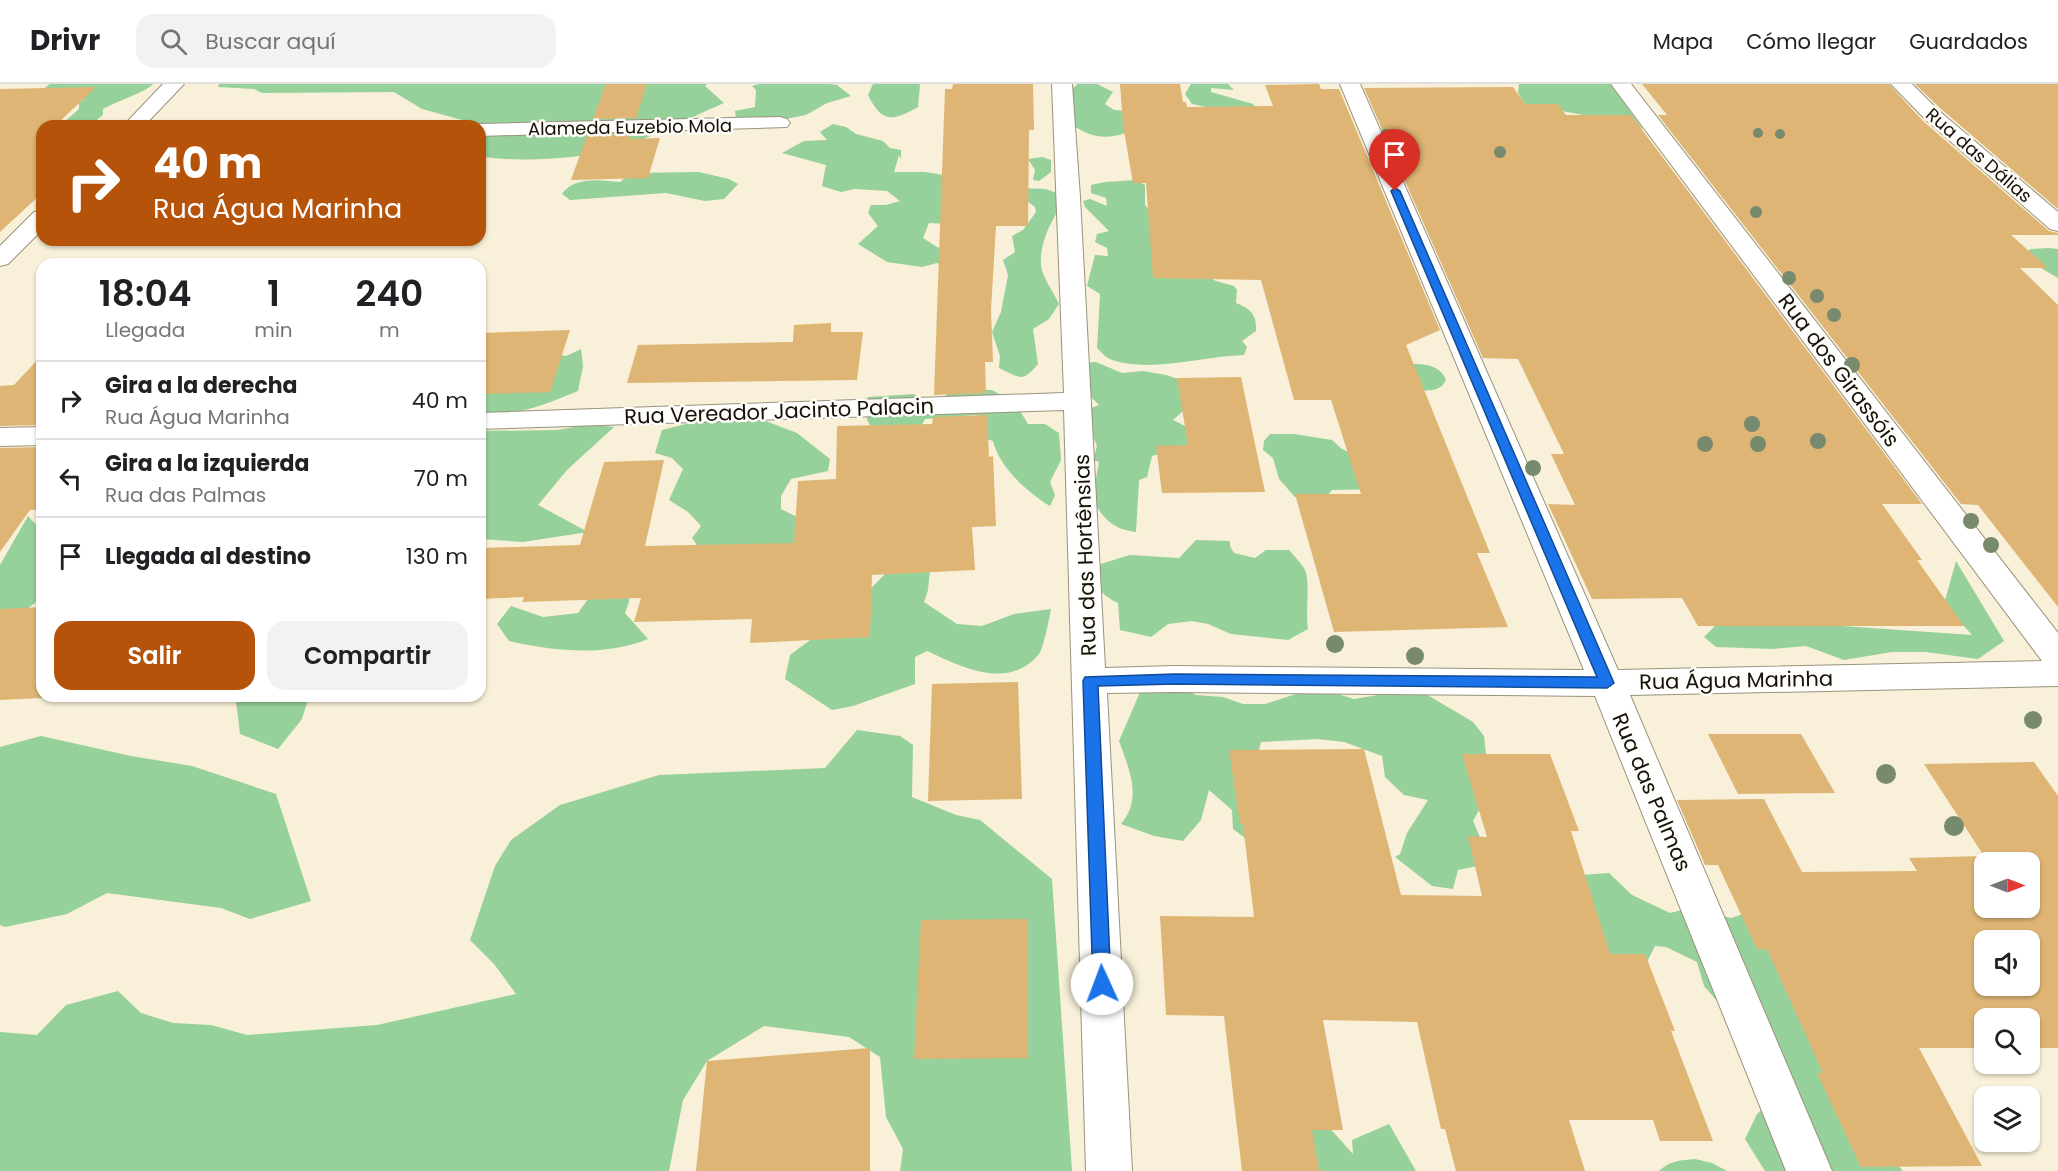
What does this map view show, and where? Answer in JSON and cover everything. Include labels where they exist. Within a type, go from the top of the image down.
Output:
[{"type":"street","points":[[139,120],[174,84]]},
{"type":"street","name":"Rua das Hortênsias","points":[[1062,84],[1078,401],[1110,1171]]},
{"type":"street","name":"Rua das Palmas","points":[[1350,84],[1607,683],[1809,1171]]},
{"type":"street","name":"Rua dos Girassóis","points":[[1621,84],[2058,657]]},
{"type":"street","name":"Rua das Dálias","points":[[1901,84],[1931,114],[2058,224]]},
{"type":"street","name":"Alameda Euzebio Mola","points":[[486,130],[780,123]]},
{"type":"street","points":[[0,259],[36,223]]},
{"type":"street","name":"Rua Vereador Jacinto Palacin","points":[[486,421],[1078,401]]},
{"type":"street","points":[[0,437],[36,436]]},
{"type":"street","name":"Rua Água Marinha","points":[[1090,681],[1175,679],[1607,683],[2058,674]]},
{"type":"green space","points":[[50,84],[153,84],[103,109],[103,115],[97,120],[66,120],[79,109],[79,103],[85,98],[38,93]]},
{"type":"green space","points":[[219,84],[707,84],[705,86],[724,103],[644,138],[603,152],[568,157],[511,159],[486,157],[486,120],[462,120],[422,109],[394,92],[262,93],[254,89],[218,87]]},
{"type":"green space","points":[[759,84],[830,84],[837,85],[851,96],[827,103],[806,115],[775,121],[736,118],[735,111],[755,107],[756,90],[752,86]]},
{"type":"green space","points":[[873,84],[920,84],[918,107],[895,117],[883,115],[868,95]]},
{"type":"green space","points":[[1078,84],[1097,84],[1113,92],[1105,104],[1114,110],[1130,111],[1125,133],[1104,137],[1085,132],[1073,125],[1073,88]]},
{"type":"green space","points":[[1191,84],[1228,84],[1234,90],[1211,88],[1211,92],[1253,104],[1259,112],[1221,110],[1192,104],[1185,94]]},
{"type":"green space","points":[[1519,84],[1611,84],[1642,128],[1638,140],[1597,115],[1583,115],[1525,104],[1518,93]]},
{"type":"green space","points":[[833,124],[846,127],[856,134],[883,141],[890,148],[901,150],[901,159],[899,155],[894,172],[925,172],[950,176],[952,224],[929,223],[923,238],[937,247],[976,258],[948,267],[937,263],[922,267],[887,262],[858,244],[878,226],[868,213],[871,205],[886,205],[900,201],[887,191],[855,189],[841,192],[822,186],[826,165],[782,153],[804,141],[827,140],[820,132]]},
{"type":"green space","points":[[1042,157],[1051,160],[1051,172],[1039,181],[1033,180],[1035,170],[1028,159]]},
{"type":"green space","points":[[699,172],[729,179],[738,184],[724,199],[705,201],[666,193],[570,200],[562,194],[573,184],[588,180],[620,182],[631,173]]},
{"type":"green space","points":[[1136,180],[1145,185],[1145,205],[1207,276],[1234,286],[1237,290],[1236,303],[1252,313],[1256,331],[1242,341],[1247,347],[1244,355],[1143,365],[1112,360],[1097,348],[1100,294],[1087,286],[1095,255],[1108,256],[1107,248],[1095,242],[1097,234],[1109,231],[1085,207],[1083,201],[1090,199],[1107,206],[1106,198],[1091,193],[1091,185]]},
{"type":"green space","points":[[1020,188],[1046,189],[1067,197],[1048,230],[1041,257],[1044,275],[1059,304],[1049,319],[1033,329],[1038,364],[1028,374],[1021,377],[999,368],[1000,356],[992,332],[1001,312],[1008,275],[1003,260],[1015,252],[1012,236],[1023,230],[1036,212],[1035,207],[1019,195]]},
{"type":"green space","points":[[2030,249],[2058,249],[2058,278],[2024,258]]},
{"type":"green space","points":[[581,349],[583,366],[578,391],[519,411],[486,414],[486,374],[549,354],[566,356]]},
{"type":"green space","points":[[1096,362],[1122,373],[1143,371],[1166,375],[1202,387],[1197,410],[1182,412],[1173,420],[1193,430],[1201,441],[1152,456],[1147,477],[1139,480],[1136,532],[1115,526],[1092,499],[1099,462],[1093,460],[1097,446],[1083,411],[1099,405],[1089,395],[1084,363]]},
{"type":"green space","points":[[1413,364],[1432,367],[1440,372],[1446,380],[1444,384],[1431,390],[1419,390]]},
{"type":"green space","points":[[945,389],[992,390],[1015,403],[1028,424],[1045,424],[1059,433],[1061,460],[1050,482],[1055,495],[1050,506],[1032,494],[1008,470],[993,441],[967,433],[977,415],[925,419],[907,455],[875,433],[867,420],[868,397],[914,394],[949,413]]},
{"type":"green space","points":[[702,420],[763,420],[797,433],[830,459],[828,471],[791,479],[781,496],[781,509],[801,519],[882,540],[701,551],[692,538],[701,526],[688,512],[669,500],[683,469],[672,458],[655,453],[662,430]]},
{"type":"green space","points":[[591,424],[614,427],[567,470],[538,505],[588,532],[523,542],[486,539],[486,431],[557,430]]},
{"type":"green space","points":[[1270,434],[1294,434],[1332,440],[1342,449],[1364,459],[1381,489],[1332,490],[1322,502],[1295,497],[1279,479],[1273,458],[1263,450],[1264,441]]},
{"type":"green space","points":[[28,516],[36,525],[36,602],[0,631],[0,565]]},
{"type":"green space","points":[[1196,540],[1230,541],[1234,553],[1255,558],[1266,550],[1289,550],[1306,573],[1308,629],[1288,640],[1231,634],[1208,624],[1192,621],[1168,624],[1151,637],[1120,630],[1118,603],[1106,596],[1100,589],[1094,566],[1130,555],[1179,558]]},
{"type":"green space","points":[[887,555],[931,559],[928,590],[924,602],[957,624],[982,626],[1014,614],[1051,609],[1039,654],[1027,665],[999,674],[970,669],[927,651],[915,657],[915,684],[853,706],[832,710],[785,679],[790,655],[849,611],[884,575]]},
{"type":"green space","points":[[1956,561],[2004,641],[1978,659],[1926,652],[1892,652],[1844,660],[1806,646],[1773,649],[1716,647],[1704,637],[1735,606],[1813,624],[1972,635],[1944,604]]},
{"type":"green space","points":[[606,574],[628,574],[629,602],[625,613],[648,639],[614,648],[561,650],[509,641],[497,624],[511,606],[543,617],[578,613]]},
{"type":"green space","points":[[1169,681],[1196,695],[1223,697],[1243,704],[1265,704],[1305,691],[1331,692],[1354,699],[1390,693],[1424,693],[1473,722],[1484,736],[1490,790],[1473,821],[1483,844],[1482,865],[1458,870],[1453,889],[1432,886],[1395,857],[1400,854],[1407,833],[1428,800],[1404,795],[1385,777],[1382,756],[1344,742],[1317,739],[1261,742],[1259,750],[1264,852],[1233,829],[1232,810],[1209,790],[1201,820],[1183,841],[1154,836],[1121,824],[1128,814],[1133,794],[1130,773],[1119,741],[1141,690]]},
{"type":"green space","points":[[236,702],[307,702],[302,719],[278,749],[240,734]]},
{"type":"green space","points":[[857,730],[900,736],[913,745],[912,797],[956,815],[980,820],[1052,879],[1072,1171],[900,1171],[903,1149],[886,1117],[880,1057],[849,1037],[764,1026],[707,1061],[683,1100],[669,1171],[0,1171],[0,1032],[37,1035],[66,1005],[118,991],[141,1013],[173,1023],[211,1025],[247,1035],[377,1025],[516,994],[494,964],[470,940],[495,866],[511,840],[560,805],[659,775],[825,768]]},
{"type":"green space","points":[[41,736],[131,756],[192,766],[276,794],[311,901],[250,919],[221,908],[107,893],[67,914],[5,927],[0,925],[0,747]]},
{"type":"green space","points":[[1609,873],[1632,895],[1670,913],[1690,908],[1731,918],[1756,910],[1888,1154],[1903,1171],[1765,1171],[1745,1139],[1757,1114],[1789,1085],[1704,986],[1697,962],[1666,947],[1655,946],[1644,968],[1598,965],[1567,876]]},
{"type":"green space","points":[[1280,1119],[1326,1124],[1353,1154],[1352,1140],[1389,1124],[1416,1171],[1268,1171]]},
{"type":"green space","points":[[1695,1159],[1712,1163],[1727,1171],[1659,1171],[1671,1163]]},
{"type":"building","points":[[606,84],[647,84],[636,118],[593,119]]},
{"type":"building","points":[[953,84],[1033,84],[1034,130],[1029,130],[1028,226],[996,226],[991,310],[993,362],[985,362],[986,393],[934,395],[945,89],[952,89]]},
{"type":"building","points":[[1120,84],[1180,84],[1183,102],[1186,102],[1187,107],[1273,106],[1265,85],[1319,84],[1321,89],[1339,89],[1440,330],[1406,345],[1490,553],[1477,553],[1508,627],[1334,632],[1295,494],[1361,494],[1331,400],[1294,400],[1261,280],[1153,278],[1146,183],[1133,183],[1123,125]]},
{"type":"building","points":[[1642,84],[1889,84],[1922,120],[2049,231],[2058,233],[2058,235],[2011,235],[2048,268],[2020,268],[2058,305],[2058,607],[1978,505],[1961,504],[1658,115],[1667,115]]},
{"type":"building","points":[[1915,84],[2058,84],[2058,209],[1940,108]]},
{"type":"building","points":[[96,87],[61,120],[36,120],[36,199],[0,232],[0,89]]},
{"type":"building","points":[[1513,87],[1525,104],[1558,104],[1566,115],[1631,115],[1922,504],[1882,504],[1922,560],[1917,560],[1964,626],[1698,626],[1682,598],[1592,599],[1548,504],[1575,505],[1551,454],[1564,454],[1518,359],[1483,358],[1364,88]]},
{"type":"building","points":[[631,134],[630,139],[660,138],[648,178],[571,180],[587,135]]},
{"type":"building","points":[[831,323],[831,332],[863,332],[857,380],[627,383],[638,345],[793,342],[794,325]]},
{"type":"building","points":[[570,330],[550,392],[486,394],[486,333]]},
{"type":"building","points":[[36,361],[36,425],[0,426],[0,386],[14,385]]},
{"type":"building","points":[[1241,377],[1265,492],[1162,493],[1156,446],[1188,445],[1177,378]]},
{"type":"building","points":[[987,415],[989,457],[993,456],[996,526],[972,527],[975,570],[872,575],[870,637],[750,643],[752,619],[634,622],[641,598],[522,602],[524,597],[486,599],[486,548],[580,545],[604,462],[664,460],[645,546],[794,543],[798,481],[836,479],[837,426],[932,424],[933,417]]},
{"type":"building","points":[[36,447],[36,510],[30,510],[0,552],[0,448]]},
{"type":"building","points":[[36,607],[36,698],[0,700],[0,609]]},
{"type":"building","points":[[1018,682],[1022,799],[928,801],[932,684]]},
{"type":"building","points":[[1708,734],[1801,734],[1835,793],[1738,794]]},
{"type":"building","points":[[1364,749],[1401,895],[1482,896],[1468,836],[1487,837],[1462,754],[1550,754],[1579,831],[1571,831],[1610,954],[1645,954],[1675,1031],[1671,1031],[1713,1141],[1660,1141],[1653,1120],[1569,1120],[1585,1171],[1456,1171],[1445,1129],[1441,1129],[1417,1022],[1323,1020],[1343,1130],[1312,1130],[1319,1171],[1242,1171],[1224,1016],[1166,1015],[1160,916],[1254,917],[1243,824],[1240,824],[1229,750]]},
{"type":"building","points":[[2034,762],[2058,796],[2058,1048],[2040,1048],[2040,1008],[1974,1008],[1974,1048],[1919,1048],[1982,1166],[1861,1167],[1817,1073],[1823,1073],[1767,949],[1757,949],[1718,865],[1705,865],[1677,800],[1764,799],[1802,872],[1917,871],[1909,858],[1974,856],[1974,918],[2040,918],[2040,852],[1981,852],[1924,764]]},
{"type":"building","points":[[1027,919],[1028,1058],[914,1059],[921,920]]},
{"type":"building","points":[[870,1048],[870,1171],[696,1171],[707,1061]]},
{"type":"route","points":[[1102,984],[1090,681],[1175,679],[1607,683],[1395,191]]}]
